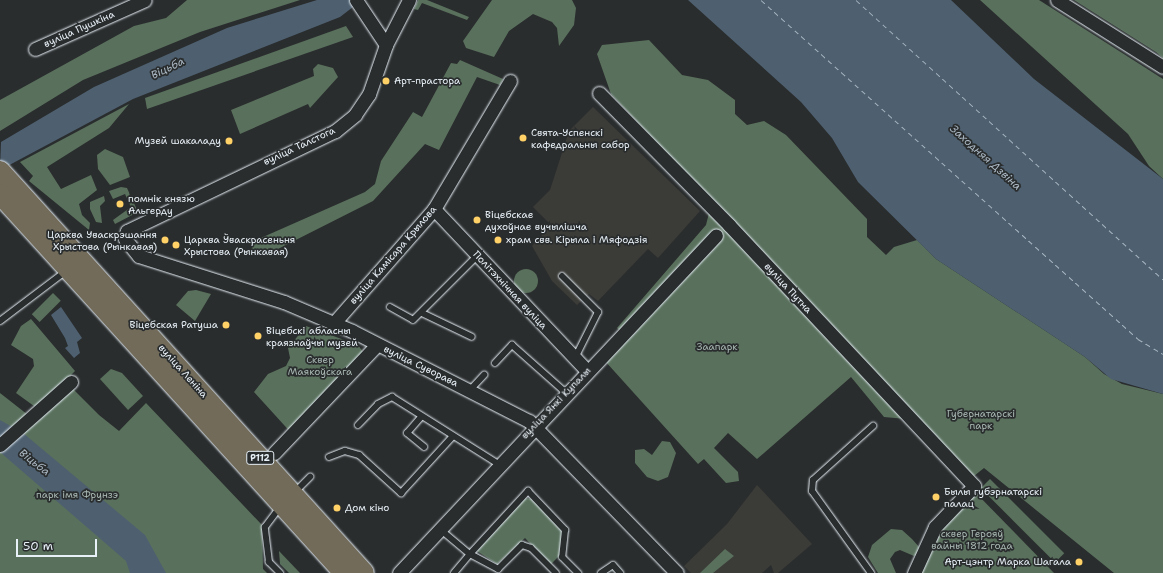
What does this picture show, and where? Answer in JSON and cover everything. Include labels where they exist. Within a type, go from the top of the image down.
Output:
[{"type":"main road","name":"вуліца Леніна","points":[[0,171],[7,194],[69,263],[288,499],[364,573]]},
{"type":"main road","name":"вуліца Леніна","points":[[288,499],[344,573]]},
{"type":"street","name":"вуліца Пушкіна","points":[[35,49],[146,0]]},
{"type":"street","points":[[356,0],[383,39]]},
{"type":"street","name":"вуліца Талстога","points":[[127,231],[335,131],[355,116],[369,94],[383,39],[409,0]]},
{"type":"street","points":[[1057,0],[1163,68]]},
{"type":"street","name":"вуліца Камісара Крылова","points":[[333,324],[434,209],[510,81]]},
{"type":"street","name":"вуліца Путна","points":[[599,93],[729,225],[974,486],[935,527],[914,573]]},
{"type":"street","name":"Політэхнічная вуліца","points":[[434,209],[587,371]]},
{"type":"street","name":"вуліца Суворава","points":[[127,231],[125,239],[139,256],[276,300],[333,324],[470,390],[535,425],[678,573]]},
{"type":"street","name":"вуліца Янкі Купалы","points":[[399,573],[441,530],[535,425],[716,236]]},
{"type":"street","points":[[274,453],[377,344]]},
{"type":"street","points":[[0,446],[71,382]]},
{"type":"lane","points":[[390,307],[413,320],[422,313],[477,256]]},
{"type":"lane","points":[[0,321],[69,263]]},
{"type":"lane","points":[[562,276],[598,312],[575,358]]},
{"type":"lane","points":[[422,313],[472,337]]},
{"type":"lane","points":[[495,363],[512,344],[566,393]]},
{"type":"lane","points":[[470,390],[484,375]]},
{"type":"lane","points":[[358,425],[378,404],[392,397],[421,417],[500,465]]},
{"type":"lane","points":[[421,417],[407,433],[424,447]]},
{"type":"lane","points":[[871,573],[812,491],[813,480],[873,426]]},
{"type":"lane","points":[[329,457],[345,451],[359,455],[401,493],[453,436]]},
{"type":"lane","points":[[280,573],[270,562],[265,527],[288,499],[310,477]]},
{"type":"lane","points":[[454,573],[528,491],[565,530],[562,557],[578,573]]},
{"type":"lane","points":[[441,530],[470,554],[498,569],[522,545],[530,548],[556,573]]},
{"type":"lane","points":[[601,573],[613,565],[620,573]]},
{"type":"shaded area","points":[[593,107],[700,211],[658,258],[648,249],[598,301],[589,294],[577,305],[552,281],[532,246],[551,225],[533,207],[550,190],[569,131]]},
{"type":"shaded area","points":[[757,485],[812,544],[778,573],[774,573],[771,565],[762,573],[691,573],[684,566],[727,524]]},
{"type":"green space","points":[[187,0],[300,0],[200,32],[83,80],[0,131],[0,100],[134,26],[166,18]]},
{"type":"green space","points":[[418,0],[427,0],[469,17],[467,20],[422,3],[418,10],[414,9]]},
{"type":"green space","points":[[492,0],[572,0],[576,8],[574,25],[559,46],[557,28],[552,22],[533,14],[509,31],[494,57],[466,48],[463,41]]},
{"type":"green space","points":[[980,0],[1039,0],[1163,79],[1163,179],[1149,166],[1128,134]]},
{"type":"green space","points":[[1074,0],[1163,0],[1163,58],[1156,52]]},
{"type":"green space","points":[[346,26],[353,37],[147,109],[145,98]]},
{"type":"green space","points":[[649,40],[682,75],[708,80],[735,100],[735,114],[747,125],[764,121],[786,135],[867,219],[867,237],[886,255],[894,247],[917,240],[936,259],[1085,357],[1104,374],[1122,384],[1163,394],[1163,573],[1114,573],[984,468],[974,476],[917,420],[884,417],[851,377],[757,459],[728,433],[714,448],[738,472],[739,481],[726,483],[704,459],[698,464],[605,361],[627,337],[617,328],[706,225],[712,201],[611,94],[597,54],[602,45]]},
{"type":"green space","points":[[460,60],[503,79],[500,85],[477,77],[439,150],[425,144],[373,201],[266,255],[251,250],[254,241],[365,192],[375,184],[381,161],[413,112],[422,117],[451,63],[457,64]]},
{"type":"green space","points":[[318,64],[333,68],[338,77],[310,108],[308,104],[240,134],[231,110],[314,76],[313,69]]},
{"type":"green space","points":[[129,104],[109,128],[47,167],[61,189],[91,175],[97,190],[79,204],[82,215],[90,223],[89,230],[29,181],[33,176],[20,162]]},
{"type":"green space","points":[[105,149],[123,157],[130,177],[110,185],[98,169],[97,155]]},
{"type":"green space","points":[[121,187],[127,188],[138,212],[115,224],[113,220],[131,207],[125,194],[113,199],[109,191]]},
{"type":"green space","points":[[104,196],[105,201],[100,206],[102,223],[96,222],[90,209],[90,202]]},
{"type":"green space","points":[[526,269],[535,272],[538,281],[535,290],[526,293],[517,290],[514,281],[517,272]]},
{"type":"green space","points":[[196,290],[211,294],[195,321],[176,305],[188,291]]},
{"type":"green space","points":[[53,293],[61,301],[40,322],[32,314]]},
{"type":"green space","name":"парк імя Фрунзэ","points":[[31,319],[75,371],[65,381],[99,415],[119,431],[146,403],[262,525],[263,569],[267,573],[0,573],[0,393],[37,422],[45,414],[16,393],[34,366],[33,359],[11,345],[21,326]]},
{"type":"green space","name":"Сквер Маякоўскага","points":[[306,326],[358,345],[368,359],[294,436],[254,392],[268,374],[286,366],[290,358],[288,348]]},
{"type":"green space","points":[[111,369],[122,373],[143,396],[128,410],[100,379]]},
{"type":"green space","points":[[662,441],[670,442],[676,453],[668,477],[658,481],[647,477],[635,463],[635,450],[644,449],[652,455]]},
{"type":"green space","points":[[990,479],[1064,553],[1055,562],[981,488]]},
{"type":"green space","name":"сквер Герояў вайны 1812 года","points":[[974,491],[1054,573],[917,573],[940,523]]},
{"type":"green space","points":[[524,498],[533,499],[563,530],[559,556],[550,565],[525,538],[497,564],[477,551]]},
{"type":"green space","points":[[891,529],[902,530],[920,548],[919,553],[914,556],[900,550],[895,552],[890,559],[896,573],[878,573],[868,557],[872,545]]},
{"type":"green space","points":[[725,549],[734,556],[713,573],[700,573]]},
{"type":"green space","points":[[279,551],[300,573],[289,573],[280,564]]},
{"type":"water","name":"Віцьба","points":[[317,0],[362,0],[340,17],[133,99],[0,170],[1,142],[94,87],[227,28]]},
{"type":"water","name":"Заходняя Дзвіна","points":[[688,0],[951,0],[1034,79],[1163,179],[1163,394],[1111,379],[1085,357],[936,259],[858,182],[832,138],[801,102]]},
{"type":"water","points":[[61,307],[82,338],[77,342],[80,353],[74,358],[65,348],[68,346],[65,338],[51,315]]},
{"type":"water","name":"Віцьба","points":[[0,420],[23,433],[145,535],[166,573],[130,573],[126,561],[0,452]]},
{"type":"ferry route","points":[[761,0],[1138,339],[1163,354]]},
{"type":"ferry route","points":[[856,0],[1163,279]]},
{"type":"place","name":"Арт-прастора","points":[[386,81]]},
{"type":"place","name":"Свята-Успенскі кафедральны сабор","points":[[523,138]]},
{"type":"place","name":"Музей шакаладу","points":[[229,141]]},
{"type":"place","name":"помнік князю Альгерду","points":[[120,204]]},
{"type":"place","name":"Віцебскае духоўнае вучылішча","points":[[477,220]]},
{"type":"place","name":"Царква Уваскрэшання Хрыстова (Рынкавая)","points":[[165,240]]},
{"type":"place","name":"храм свв. Кірыла і Мяфодзія","points":[[498,240]]},
{"type":"place","name":"Царква Ўваскрасеньня Хрыстова (Рынкавая)","points":[[176,245]]},
{"type":"place","name":"Віцебская Ратуша","points":[[226,325]]},
{"type":"place","name":"Віцебскі абласны краязнаўчы музей","points":[[258,336]]},
{"type":"place","name":"Былы губэрнатарскі палац","points":[[936,497]]},
{"type":"place","name":"Дом кіно","points":[[337,508]]},
{"type":"place","name":"Арт-цэнтр Марка Шагала","points":[[1079,562]]},
{"type":"park label","name":"Заапарк","points":[[717,347]]},
{"type":"park label","name":"Губернатарскі парк","points":[[981,418]]}]
